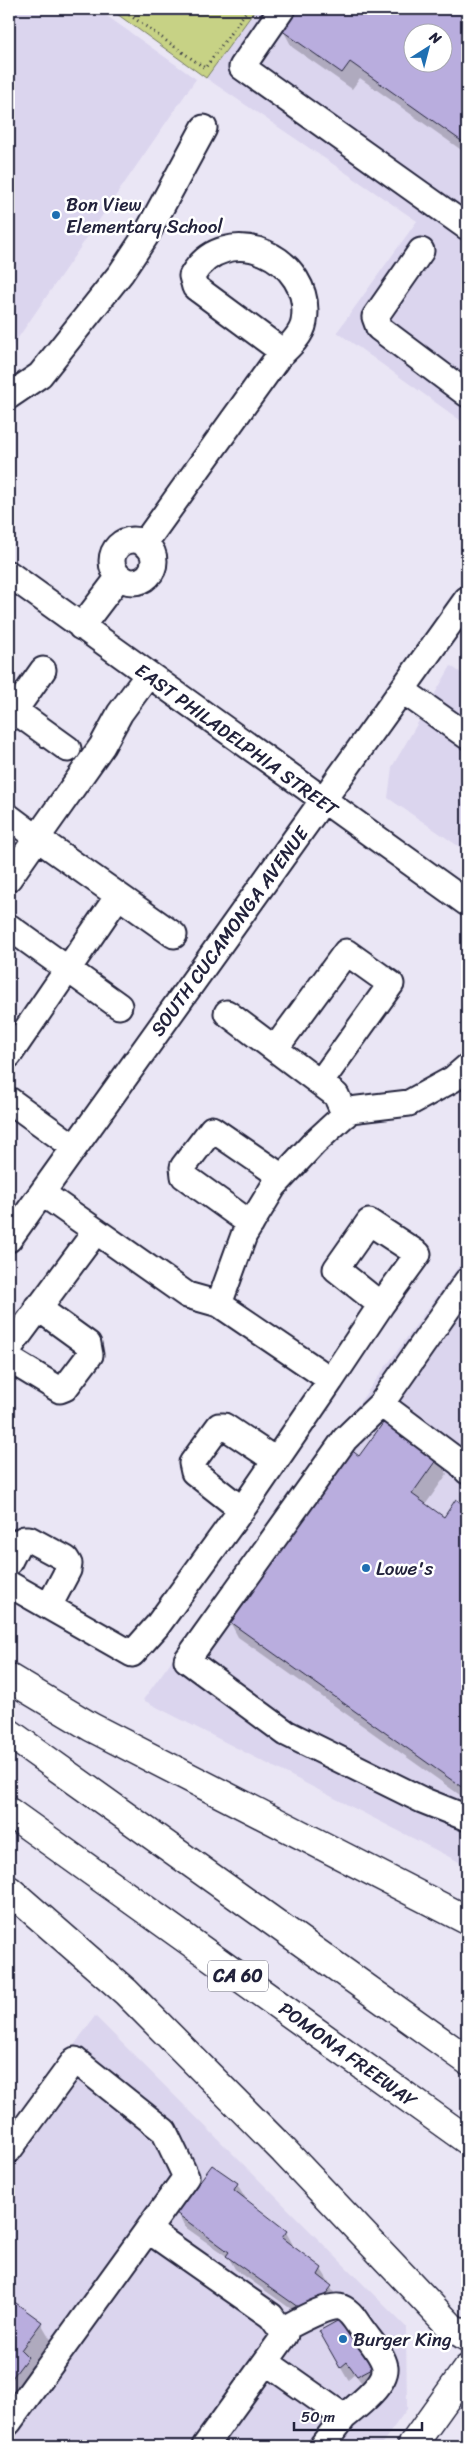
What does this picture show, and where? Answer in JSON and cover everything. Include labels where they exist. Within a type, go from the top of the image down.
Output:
[{"type":"main road","points":[[9,1678],[91,1727],[467,1920]]},
{"type":"main road","points":[[9,1733],[467,2060]]},
{"type":"main road","name":"POMONA FREEWAY","points":[[9,1812],[467,2140]]},
{"type":"main road","points":[[9,1890],[126,1992],[284,2152],[451,2326],[467,2337]]},
{"type":"main road","points":[[412,2446],[467,2369]]},
{"type":"street","points":[[282,9],[242,67],[467,227]]},
{"type":"street","points":[[9,396],[40,375],[120,273],[145,237],[204,128]]},
{"type":"street","points":[[81,627],[119,577],[114,572],[112,559],[117,547],[128,540],[144,544],[283,352],[294,342],[304,323],[304,301],[296,279],[284,263],[264,252],[237,247],[215,253],[198,265],[192,276],[196,287],[283,352]]},
{"type":"street","points":[[421,251],[375,317],[379,328],[467,394]]},
{"type":"street","name":"EAST PHILADELPHIA STREET","points":[[9,574],[322,801],[467,902]]},
{"type":"street","name":"SOUTH CUCAMONGA AVENUE","points":[[9,1240],[467,598]]},
{"type":"street","points":[[43,670],[11,714],[68,750]]},
{"type":"street","points":[[9,878],[102,746],[120,713],[148,674]]},
{"type":"street","points":[[402,690],[467,736]]},
{"type":"street","points":[[9,817],[174,935]]},
{"type":"street","points":[[9,1055],[118,896]]},
{"type":"street","points":[[9,927],[119,1006]]},
{"type":"street","points":[[275,1048],[346,952],[392,984],[320,1082]]},
{"type":"street","points":[[227,1013],[336,1095],[345,1115]]},
{"type":"street","points":[[219,1304],[244,1235],[274,1186],[314,1143],[350,1110],[408,1103],[453,1080],[467,1067]]},
{"type":"street","points":[[9,1100],[74,1148]]},
{"type":"street","points":[[251,1224],[184,1176],[183,1167],[212,1129],[282,1177]]},
{"type":"street","points":[[42,1193],[187,1295],[219,1304],[331,1380]]},
{"type":"street","points":[[9,1348],[96,1231]]},
{"type":"street","points":[[467,1281],[381,1404],[345,1439],[187,1660],[286,1733],[422,1800],[467,1818]]},
{"type":"street","points":[[9,1584],[132,1654],[157,1626],[241,1509],[381,1305]]},
{"type":"street","points":[[9,1359],[60,1390],[65,1388],[90,1355],[88,1344],[38,1307]]},
{"type":"street","points":[[381,1404],[460,1463],[467,1471]]},
{"type":"street","points":[[241,1509],[194,1472],[192,1462],[219,1426],[224,1426],[275,1460]]},
{"type":"street","points":[[9,1562],[19,1542],[24,1539],[29,1539],[66,1559],[68,1570],[49,1606]]},
{"type":"street","points":[[9,2150],[75,2060],[164,2131],[186,2177],[9,2422]]},
{"type":"street","points":[[148,2230],[271,2316],[285,2335],[205,2446]]},
{"type":"street","points":[[282,2330],[327,2309],[338,2307],[348,2312],[381,2356],[385,2367],[384,2376],[372,2392],[344,2416],[322,2446]]},
{"type":"street","points":[[266,2362],[344,2416]]},
{"type":"path","points":[[121,9],[205,68],[248,9]]},
{"type":"shaded area","name":"Bon View Elementary School","points":[[9,9],[97,9],[196,79],[9,351]]},
{"type":"shaded area","points":[[256,9],[467,9],[467,425],[337,332],[417,221],[206,78]]},
{"type":"shaded area","points":[[451,666],[467,677],[467,852],[388,798],[392,767]]},
{"type":"shaded area","points":[[467,1255],[467,1866],[143,1700]]},
{"type":"shaded area","points":[[95,2016],[406,2327],[407,2409],[380,2446],[9,2446],[9,2136]]},
{"type":"green space","points":[[110,9],[256,9],[206,78]]},
{"type":"building","points":[[296,9],[467,9],[467,145],[350,62],[342,73],[281,30]]},
{"type":"building","name":"Lowe's","points":[[386,1419],[439,1456],[412,1494],[444,1517],[456,1499],[467,1508],[467,1791],[227,1620],[350,1449],[359,1456]]},
{"type":"building","points":[[212,2165],[238,2183],[234,2190],[287,2231],[282,2238],[322,2268],[318,2275],[332,2286],[315,2308],[305,2312],[226,2256],[229,2252],[176,2213]]},
{"type":"building","points":[[9,2298],[42,2322],[21,2350],[28,2357],[9,2382]]},
{"type":"building","name":"Burger King","points":[[348,2315],[378,2365],[357,2376],[347,2362],[340,2368],[319,2331]]},
{"type":"place","name":"Bon View Elementary School","points":[[56,215]]},
{"type":"place","name":"Lowe's","points":[[366,1568]]},
{"type":"place","name":"Burger King","points":[[343,2339]]}]
